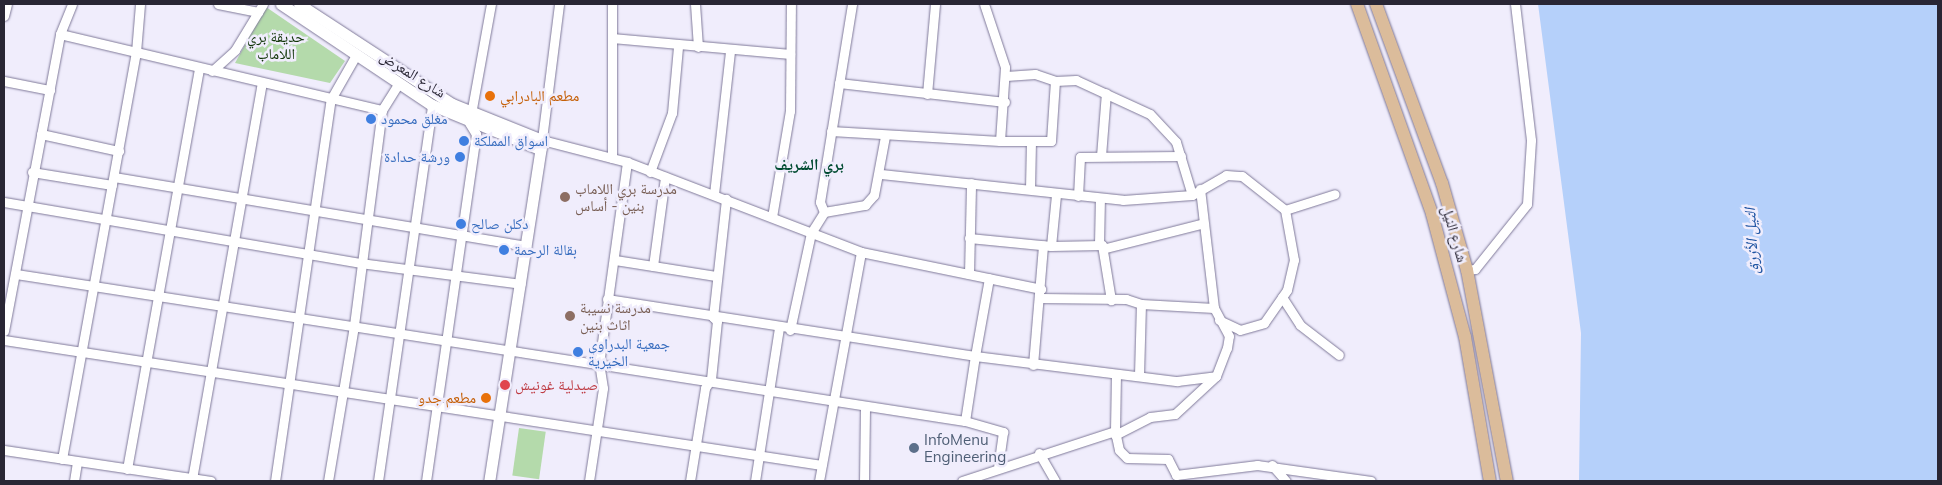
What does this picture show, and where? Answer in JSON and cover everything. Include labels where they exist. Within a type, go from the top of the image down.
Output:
[{"type":"main road","name":"شارع المعرض","points":[[281,4],[432,104],[470,119],[541,142]]},
{"type":"main road","name":"شارع المعرض","points":[[299,4],[470,119]]},
{"type":"main road","name":"شارع النيل","points":[[1357,4],[1424,185],[1465,337],[1490,481]]},
{"type":"main road","name":"شارع النيل","points":[[1376,4],[1442,183],[1467,270],[1507,481]]},
{"type":"main road","points":[[489,481],[511,352],[541,142]]},
{"type":"main road","points":[[1424,185],[1431,188],[1442,183]]},
{"type":"main road","points":[[1432,214],[1438,209],[1450,211]]},
{"type":"street","points":[[4,16],[7,4]]},
{"type":"street","points":[[4,331],[28,206],[32,172],[42,134],[60,34],[72,4]]},
{"type":"street","points":[[62,460],[136,52],[140,4]]},
{"type":"street","points":[[212,71],[235,50],[260,8],[218,4]]},
{"type":"street","points":[[426,481],[476,134],[470,119],[491,4]]},
{"type":"street","points":[[559,4],[541,142],[627,162],[862,252],[989,278],[1040,294],[1140,304],[1214,308]]},
{"type":"street","points":[[612,4],[612,158]]},
{"type":"street","points":[[695,4],[698,47]]},
{"type":"street","points":[[772,217],[790,111],[791,4]]},
{"type":"street","points":[[824,212],[820,202],[852,4]]},
{"type":"street","points":[[927,94],[935,4]]},
{"type":"street","points":[[984,4],[1000,43],[1006,76],[1000,141]]},
{"type":"street","points":[[1467,270],[1474,269],[1528,204],[1531,140],[1515,4]]},
{"type":"street","points":[[60,34],[199,69],[382,110]]},
{"type":"street","points":[[612,38],[730,52],[790,54]]},
{"type":"street","points":[[650,172],[672,113],[678,47]]},
{"type":"street","points":[[714,194],[730,52]]},
{"type":"street","points":[[275,481],[332,99],[356,55]]},
{"type":"street","points":[[127,469],[160,297],[199,69]]},
{"type":"street","points":[[962,481],[998,466],[1039,453],[1115,433],[1150,417],[1175,414],[1216,376],[1229,341],[1214,308],[1196,192],[1182,156],[1167,127],[1158,119],[1076,80],[1055,81],[1035,74],[1006,76]]},
{"type":"street","points":[[4,81],[50,90]]},
{"type":"street","points":[[831,130],[885,136],[1000,141],[1031,142],[1052,139],[1055,81]]},
{"type":"street","points":[[192,478],[226,305],[262,82]]},
{"type":"street","points":[[328,481],[341,394],[354,326],[360,263],[382,110],[400,83]]},
{"type":"street","points":[[839,83],[1005,102]]},
{"type":"street","points":[[1101,156],[1106,93]]},
{"type":"street","points":[[378,481],[432,104]]},
{"type":"street","points":[[42,134],[119,151]]},
{"type":"street","points":[[790,330],[811,233],[824,212],[865,205],[874,195],[881,174],[885,136]]},
{"type":"street","points":[[1030,189],[1031,142]]},
{"type":"street","points":[[1078,196],[1080,157],[1182,156]]},
{"type":"street","points":[[589,481],[603,388],[599,364],[607,299],[616,260],[627,162]]},
{"type":"street","points":[[32,172],[177,189],[526,246]]},
{"type":"street","points":[[881,174],[1030,189],[1056,195],[1100,198],[1196,192],[1226,175],[1242,176],[1285,210],[1294,260],[1282,297],[1264,323],[1240,330],[1219,320]]},
{"type":"street","points":[[654,266],[665,178]]},
{"type":"street","points":[[969,274],[970,183]]},
{"type":"street","points":[[1285,210],[1335,194]]},
{"type":"street","points":[[1033,365],[1040,294],[1056,195]]},
{"type":"street","points":[[1100,198],[1102,246],[1111,300]]},
{"type":"street","points":[[690,481],[705,388],[711,379],[717,321],[713,316],[716,276],[726,199]]},
{"type":"street","points":[[4,202],[309,252],[360,263],[521,284]]},
{"type":"street","points":[[970,238],[1047,246],[1102,246],[1201,224]]},
{"type":"street","points":[[819,481],[835,403],[844,337],[862,252]]},
{"type":"street","points":[[616,260],[716,276]]},
{"type":"street","points":[[16,274],[160,297],[226,305],[511,352],[711,379],[835,403],[965,421],[1003,432],[998,466]]},
{"type":"street","points":[[965,421],[989,278]]},
{"type":"street","points":[[1282,297],[1300,324],[1339,355]]},
{"type":"street","points":[[607,299],[790,330],[1033,365],[1116,375],[1139,375],[1177,381],[1216,376]]},
{"type":"street","points":[[1139,375],[1140,304]]},
{"type":"street","points":[[755,481],[760,455],[766,391],[780,328]]},
{"type":"street","points":[[4,340],[81,354],[148,362],[341,394],[437,407],[499,418],[596,430],[822,465]]},
{"type":"street","points":[[1116,375],[1115,433],[1119,450],[1126,458],[1168,459],[1176,476],[1242,465],[1272,466],[1371,481]]},
{"type":"street","points":[[864,481],[865,407]]},
{"type":"street","points":[[4,450],[211,481]]},
{"type":"street","points":[[1039,453],[1055,481]]},
{"type":"street","points":[[74,481],[77,462]]},
{"type":"street","points":[[1272,466],[1286,481]]},
{"type":"green space","name":"حديقة بري اللاماب","points":[[266,7],[345,61],[330,83],[235,63]]},
{"type":"green space","points":[[519,428],[546,432],[539,479],[512,476]]},
{"type":"water","name":"النيل الأزرق","points":[[1538,4],[1938,4],[1938,481],[1579,481],[1581,333]]},
{"type":"place","name":"مطعم البادرابي","points":[[490,96]]},
{"type":"place","name":"مغلق محمود","points":[[371,119]]},
{"type":"place","name":"اسواق المملكة","points":[[464,141]]},
{"type":"place","name":"ورشة حدادة","points":[[460,157]]},
{"type":"place","name":"مدرسة بري اللاماب بنين - أساس","points":[[565,197]]},
{"type":"place","name":"دكلن صالح","points":[[461,224]]},
{"type":"place","name":"بقالة الرحمة","points":[[504,250]]},
{"type":"place","name":"مدرسة نسيبة اثاث بنين","points":[[570,316]]},
{"type":"place","name":"جمعية البدراوي الخيرية","points":[[578,352]]},
{"type":"place","name":"صيدلية غونيش","points":[[505,385]]},
{"type":"place","name":"مطعم جدو","points":[[486,398]]},
{"type":"place","name":"InfoMenu Engineering","points":[[914,448]]},
{"type":"district","name":"بري الشريف","points":[[809,164]]}]
